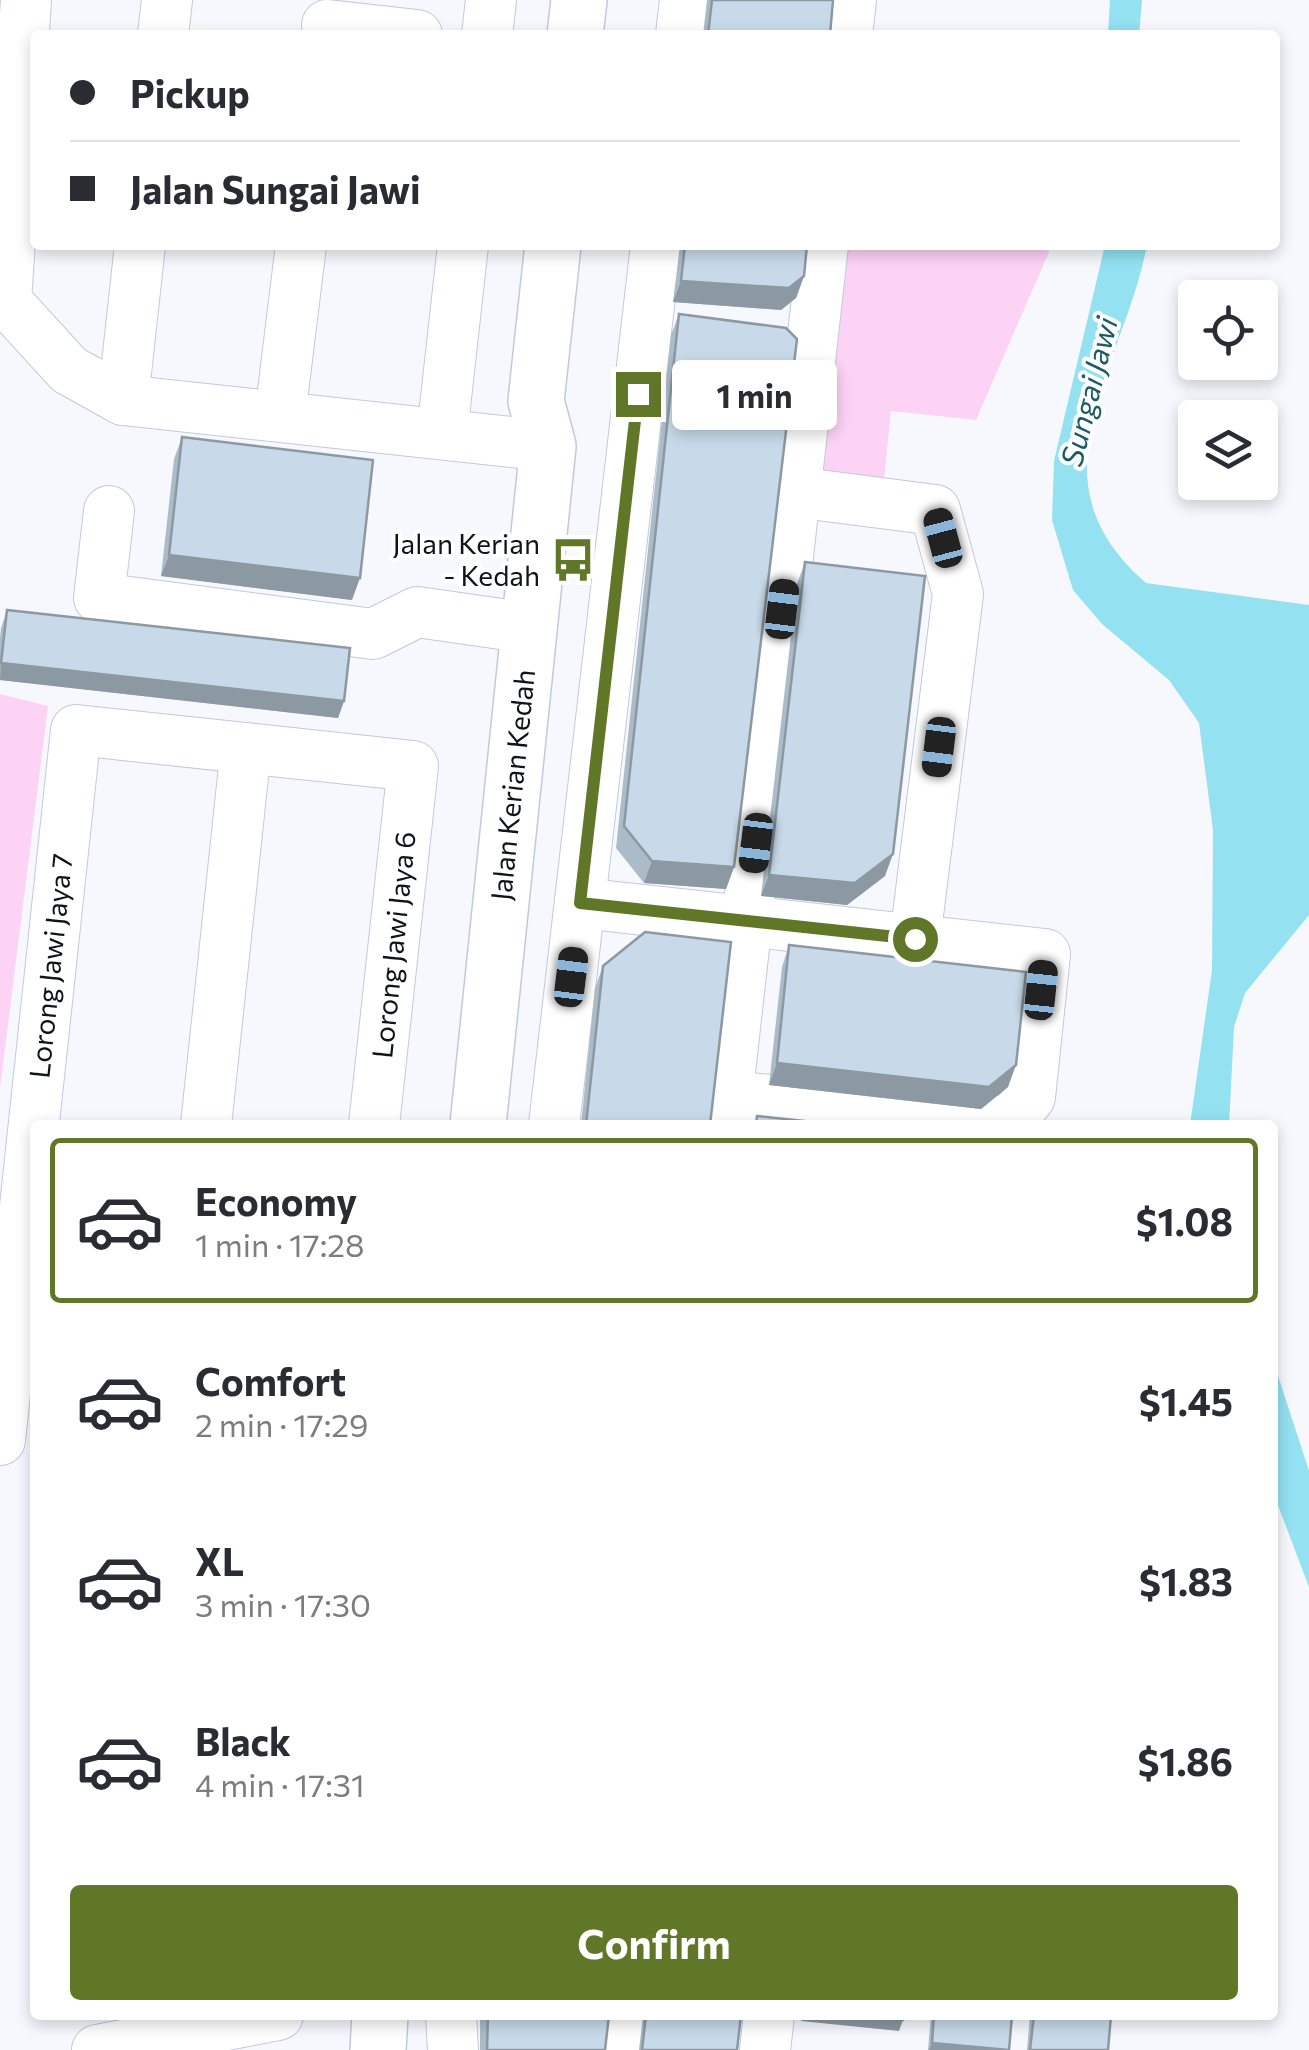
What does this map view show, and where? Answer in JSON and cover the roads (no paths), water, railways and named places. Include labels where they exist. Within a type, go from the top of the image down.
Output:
[{"type":"main road","points":[[576,30],[579,0]]},
{"type":"main road","points":[[610,30],[613,0]]},
{"type":"main road","name":"Jalan Kerian Kedah","points":[[479,1120],[548,446],[536,400],[552,250]]},
{"type":"main road","name":"Jalan Kerian Kedah","points":[[548,446],[572,410],[588,250]]},
{"type":"main road","points":[[378,2050],[380,2020]]},
{"type":"street","points":[[26,0],[6,301],[69,370],[123,400],[548,446]]},
{"type":"street","points":[[164,30],[167,0]]},
{"type":"street","points":[[488,30],[491,0]]},
{"type":"street","points":[[681,30],[684,0]]},
{"type":"street","points":[[848,30],[851,0]]},
{"type":"street","points":[[328,20],[387,30]]},
{"type":"street","points":[[123,400],[139,250]]},
{"type":"street","points":[[280,416],[300,250]]},
{"type":"street","points":[[442,434],[463,250]]},
{"type":"street","points":[[555,1120],[655,250]]},
{"type":"street","points":[[823,250],[725,1111],[949,1120]]},
{"type":"street","points":[[795,492],[936,510],[958,594],[915,939]]},
{"type":"street","points":[[110,512],[99,598],[373,634],[417,612],[530,628]]},
{"type":"street","name":"Lorong Jawi Jaya 7","points":[[42,1120],[76,730],[246,748]]},
{"type":"street","points":[[207,1120],[246,748]]},
{"type":"street","name":"Lorong Jawi Jaya 6","points":[[246,748],[413,766],[375,1120]]},
{"type":"street","points":[[580,903],[1045,954],[1030,1097],[1012,1120]]},
{"type":"street","name":"Lorong Jawi Jaya 7","points":[[0,1440],[23,1343],[30,1262]]},
{"type":"street","points":[[105,2038],[240,2020]]},
{"type":"street","points":[[270,2050],[277,2020]]},
{"type":"street","points":[[451,2020],[453,2050]]},
{"type":"street","points":[[618,2050],[621,2020]]},
{"type":"street","points":[[765,2050],[768,2020]]},
{"type":"water","points":[[1110,0],[1142,0],[1139,30],[1108,30]]},
{"type":"water","name":"Sungai Jawi","points":[[1104,250],[1146,250],[1092,422],[1087,463],[1092,503],[1110,543],[1146,583],[1309,605],[1309,915],[1245,993],[1234,1027],[1229,1120],[1191,1120],[1212,970],[1213,830],[1199,723],[1169,680],[1102,624],[1073,590],[1052,520],[1054,461]]},
{"type":"water","points":[[1278,1375],[1309,1471],[1309,1587],[1278,1505]]},
{"type":"place","name":"Jalan Kerian - Kedah","points":[[573,560]]}]
